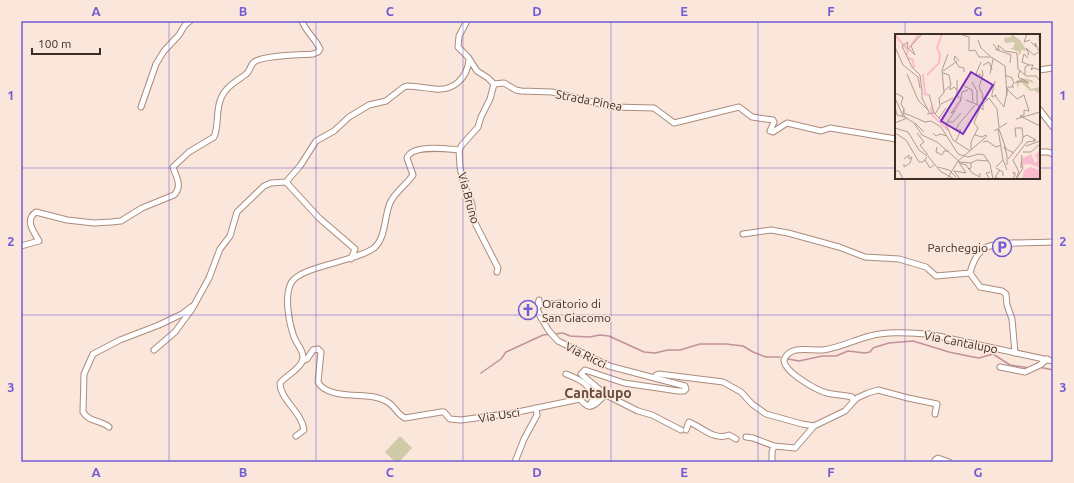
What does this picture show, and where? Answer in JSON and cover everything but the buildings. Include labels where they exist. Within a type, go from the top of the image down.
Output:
[{"type":"street","points":[[141,107],[156,64],[164,51],[190,21]]},
{"type":"street","points":[[21,246],[38,242],[31,229],[30,222],[32,215],[36,212],[67,220],[94,223],[111,222],[120,220],[177,192],[178,182],[173,168],[189,152],[214,137],[218,106],[222,96],[234,82],[247,74],[253,63],[258,60],[271,57],[318,52],[320,48],[319,46],[308,33],[302,21]]},
{"type":"street","points":[[296,436],[304,430],[303,426],[296,412],[280,388],[280,383],[287,375],[296,370],[302,361],[302,352],[294,337],[289,317],[287,296],[291,282],[296,277],[304,273],[351,259],[374,248],[380,241],[390,202],[408,183],[413,175],[407,158],[408,155],[422,149],[459,150],[478,128],[481,117],[490,99],[494,84],[477,71],[468,57],[460,51],[457,44],[459,36],[467,21]]},
{"type":"street","points":[[154,350],[175,332],[196,301],[209,278],[220,249],[230,236],[237,212],[264,186],[271,183],[286,182],[300,166],[316,141],[334,131],[349,117],[369,105],[386,100],[404,87],[411,86],[436,89],[448,88],[463,79],[468,70],[469,60]]},
{"type":"street","points":[[1040,70],[1053,68]]},
{"type":"street","name":"Strada Pinea","points":[[494,84],[504,83],[516,90],[521,91],[552,92],[613,107],[654,108],[674,123],[739,107],[752,117],[772,120],[774,122],[770,131],[773,132],[787,124],[815,130],[830,128],[895,139]]},
{"type":"street","points":[[1040,110],[1053,127]]},
{"type":"street","name":"Via Bruno","points":[[459,150],[460,167],[464,185],[472,204],[473,219],[498,268],[496,272]]},
{"type":"street","points":[[1040,152],[1048,152],[1053,154]]},
{"type":"street","points":[[286,182],[319,218],[355,249],[351,259]]},
{"type":"street","points":[[743,234],[771,230],[788,233],[839,247],[865,257],[899,259],[920,265],[926,267],[936,276],[970,273],[979,253],[987,246],[1053,242]]},
{"type":"street","name":"Via Cantalupo","points":[[970,273],[980,287],[1003,291],[1006,294],[1006,305],[1012,320],[1015,353]]},
{"type":"street","points":[[109,427],[102,422],[90,419],[85,416],[83,412],[84,374],[92,356],[120,340],[159,325],[182,314],[196,301]]},
{"type":"street","name":"Via Ricci","points":[[561,304],[539,302],[537,309],[540,318],[552,336],[564,344],[609,366],[656,378]]},
{"type":"street","name":"Via Cantalupo","points":[[853,402],[852,397],[821,391],[800,378],[786,367],[784,363],[786,356],[793,350],[823,350],[871,335],[913,333],[929,334],[1050,360]]},
{"type":"street","name":"Via Usci","points":[[302,361],[307,359],[315,349],[318,349],[321,352],[318,382],[323,389],[331,392],[378,399],[390,403],[401,416],[405,418],[444,412],[450,419],[461,420],[508,414],[580,399],[586,406],[589,406]]},
{"type":"street","name":"Via Cantalupo","points":[[1000,367],[1025,372],[1030,371],[1050,360]]},
{"type":"street","points":[[736,439],[729,435],[723,437],[713,435],[689,422],[683,430],[605,395],[581,374],[584,370],[624,383],[683,392],[686,390],[684,386],[656,378],[656,375],[660,374],[723,382],[741,392],[752,404],[766,414],[814,426]]},
{"type":"street","points":[[566,374],[582,381],[590,388],[595,397],[589,406]]},
{"type":"street","points":[[746,437],[774,446],[797,447],[814,426],[845,411],[857,398],[878,390],[937,404],[935,414]]},
{"type":"street","points":[[589,406],[591,407],[605,395]]},
{"type":"street","points":[[514,462],[536,417],[536,408]]},
{"type":"street","points":[[772,462],[772,452],[774,446]]},
{"type":"street","points":[[935,462],[938,458],[949,462]]},
{"type":"shaded area","points":[[400,436],[412,448],[399,462],[395,462],[385,452]]},
{"type":"waterway","points":[[554,334],[563,333],[570,336],[589,337],[600,335],[609,336],[644,352],[655,353],[668,350],[680,350],[700,344],[726,344],[743,346],[766,357],[780,357]]},
{"type":"waterway","points":[[481,373],[501,359],[506,352],[543,335],[551,334]]},
{"type":"waterway","points":[[788,359],[799,361],[822,356],[836,356],[848,351],[865,353],[870,352],[873,348],[889,343],[913,341],[949,352],[979,358],[993,354],[1010,365],[1030,368]]},
{"type":"waterway","points":[[1039,367],[1053,370]]},
{"type":"place","name":"Parcheggio","points":[[1002,247]]},
{"type":"place","name":"Oratorio di San Giacomo","points":[[528,310]]},
{"type":"district","name":"Cantalupo","points":[[598,393]]}]
